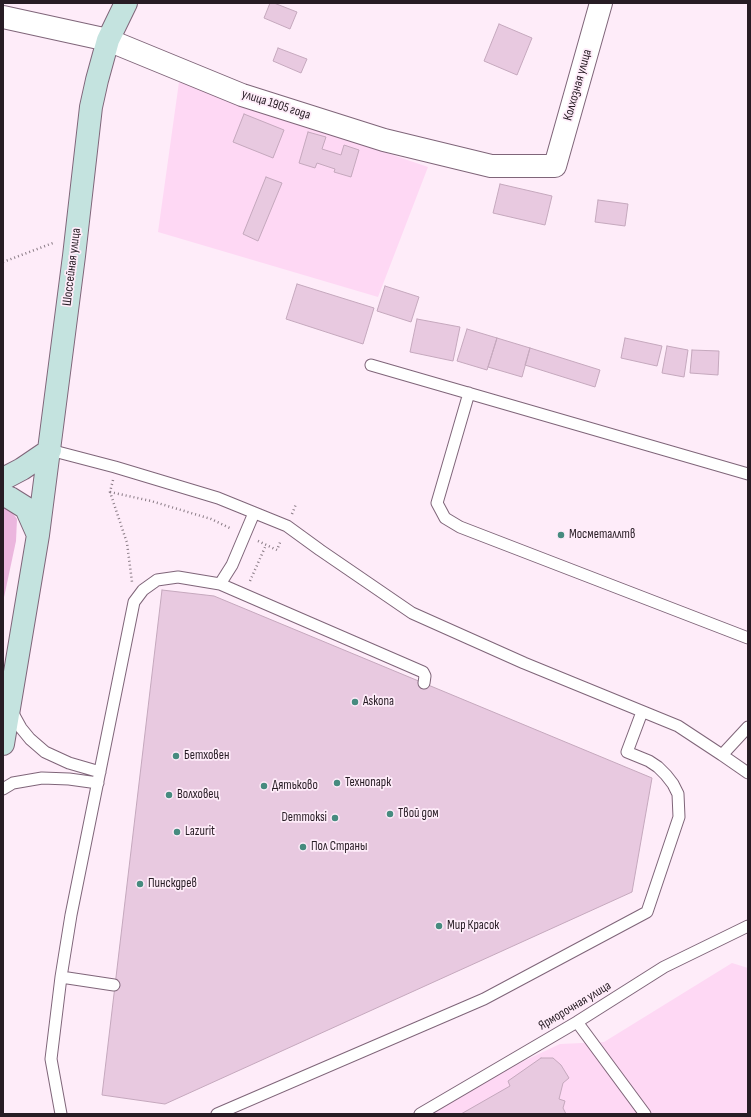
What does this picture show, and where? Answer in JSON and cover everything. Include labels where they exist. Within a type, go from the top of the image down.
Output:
[{"type":"street","name":"Шоссейная улица","points":[[3,744],[38,535],[50,450],[91,107],[108,40],[126,3]]},
{"type":"street","name":"Колхозная улица","points":[[555,166],[601,3]]},
{"type":"street","name":"улица 1905 года","points":[[3,17],[108,40],[242,95],[384,140],[491,166],[555,166]]},
{"type":"street","points":[[3,479],[22,469],[50,450]]},
{"type":"street","points":[[3,495],[26,508],[38,535]]},
{"type":"lane","points":[[371,365],[748,474]]},
{"type":"lane","points":[[469,394],[437,503],[445,518],[460,527],[748,638]]},
{"type":"lane","points":[[50,450],[115,467],[211,496],[287,526],[412,613],[524,663],[678,726],[748,773]]},
{"type":"lane","points":[[220,584],[232,565],[254,513]]},
{"type":"lane","points":[[61,1114],[51,1059],[61,977],[71,915],[134,602],[143,590],[157,580],[178,577],[220,584],[423,672],[425,676],[424,683]]},
{"type":"lane","points":[[9,708],[25,734],[46,752],[99,777]]},
{"type":"lane","points":[[217,1114],[484,999],[647,912],[679,817],[678,794],[666,775],[649,761],[627,752],[642,712]]},
{"type":"lane","points":[[722,755],[748,728]]},
{"type":"lane","points":[[3,789],[13,783],[42,778],[69,779],[99,777]]},
{"type":"lane","name":"Ярморочная улица","points":[[420,1114],[577,1022],[664,967],[748,926]]},
{"type":"lane","points":[[61,977],[114,985]]},
{"type":"lane","points":[[577,1022],[645,1114]]},
{"type":"path","points":[[3,262],[53,243],[75,246]]},
{"type":"path","points":[[134,602],[127,543],[110,492],[151,501],[212,520]]},
{"type":"path","points":[[243,594],[266,545]]},
{"type":"shaded area","points":[[179,82],[428,167],[378,297],[158,232]]},
{"type":"shaded area","points":[[3,503],[6,504],[17,519],[16,541],[3,602]]},
{"type":"shaded area","points":[[732,963],[748,968],[748,1114],[411,1114],[560,1044],[604,1042]]},
{"type":"building","points":[[270,3],[274,3],[297,12],[290,29],[264,18]]},
{"type":"building","points":[[499,24],[532,38],[517,75],[484,61]]},
{"type":"building","points":[[278,48],[307,59],[301,73],[273,61]]},
{"type":"building","points":[[244,114],[284,130],[273,158],[233,142]]},
{"type":"building","points":[[308,132],[326,137],[322,149],[341,155],[344,145],[359,150],[351,177],[334,172],[335,169],[317,163],[315,168],[299,163]]},
{"type":"building","points":[[266,177],[282,183],[258,241],[243,234]]},
{"type":"building","points":[[500,184],[552,196],[545,225],[493,213]]},
{"type":"building","points":[[598,200],[628,204],[625,226],[595,222]]},
{"type":"building","points":[[297,284],[374,308],[363,344],[286,319]]},
{"type":"building","points":[[385,286],[419,297],[411,322],[377,311]]},
{"type":"building","points":[[417,319],[460,327],[453,361],[410,352]]},
{"type":"building","points":[[467,329],[497,338],[487,370],[457,361]]},
{"type":"building","points":[[497,338],[530,348],[522,377],[488,367]]},
{"type":"building","points":[[625,338],[662,346],[657,366],[621,358]]},
{"type":"building","points":[[667,346],[688,350],[684,377],[662,373]]},
{"type":"building","points":[[530,348],[600,370],[595,387],[525,365]]},
{"type":"building","points":[[692,350],[719,351],[718,375],[690,373]]},
{"type":"building","name":"Твой дом","points":[[162,590],[214,596],[652,778],[632,892],[165,1104],[102,1095]]},
{"type":"building","points":[[541,1058],[553,1058],[561,1065],[569,1078],[563,1083],[559,1099],[565,1101],[563,1108],[566,1114],[461,1114],[510,1086],[508,1081]]},
{"type":"place","name":"Мосметаллтв","points":[[561,535]]},
{"type":"place","name":"Askona","points":[[355,702]]},
{"type":"place","name":"Бетховен","points":[[176,756]]},
{"type":"place","name":"Технопарк","points":[[337,783]]},
{"type":"place","name":"Дятьково","points":[[264,786]]},
{"type":"place","name":"Волховец","points":[[169,795]]},
{"type":"place","name":"Твой дом","points":[[390,814]]},
{"type":"place","name":"Demmoksi","points":[[335,818]]},
{"type":"place","name":"Lazurit","points":[[177,832]]},
{"type":"place","name":"Пол Страны","points":[[303,847]]},
{"type":"place","name":"Пинскдрев","points":[[140,884]]},
{"type":"place","name":"Мир Красок","points":[[439,926]]}]
